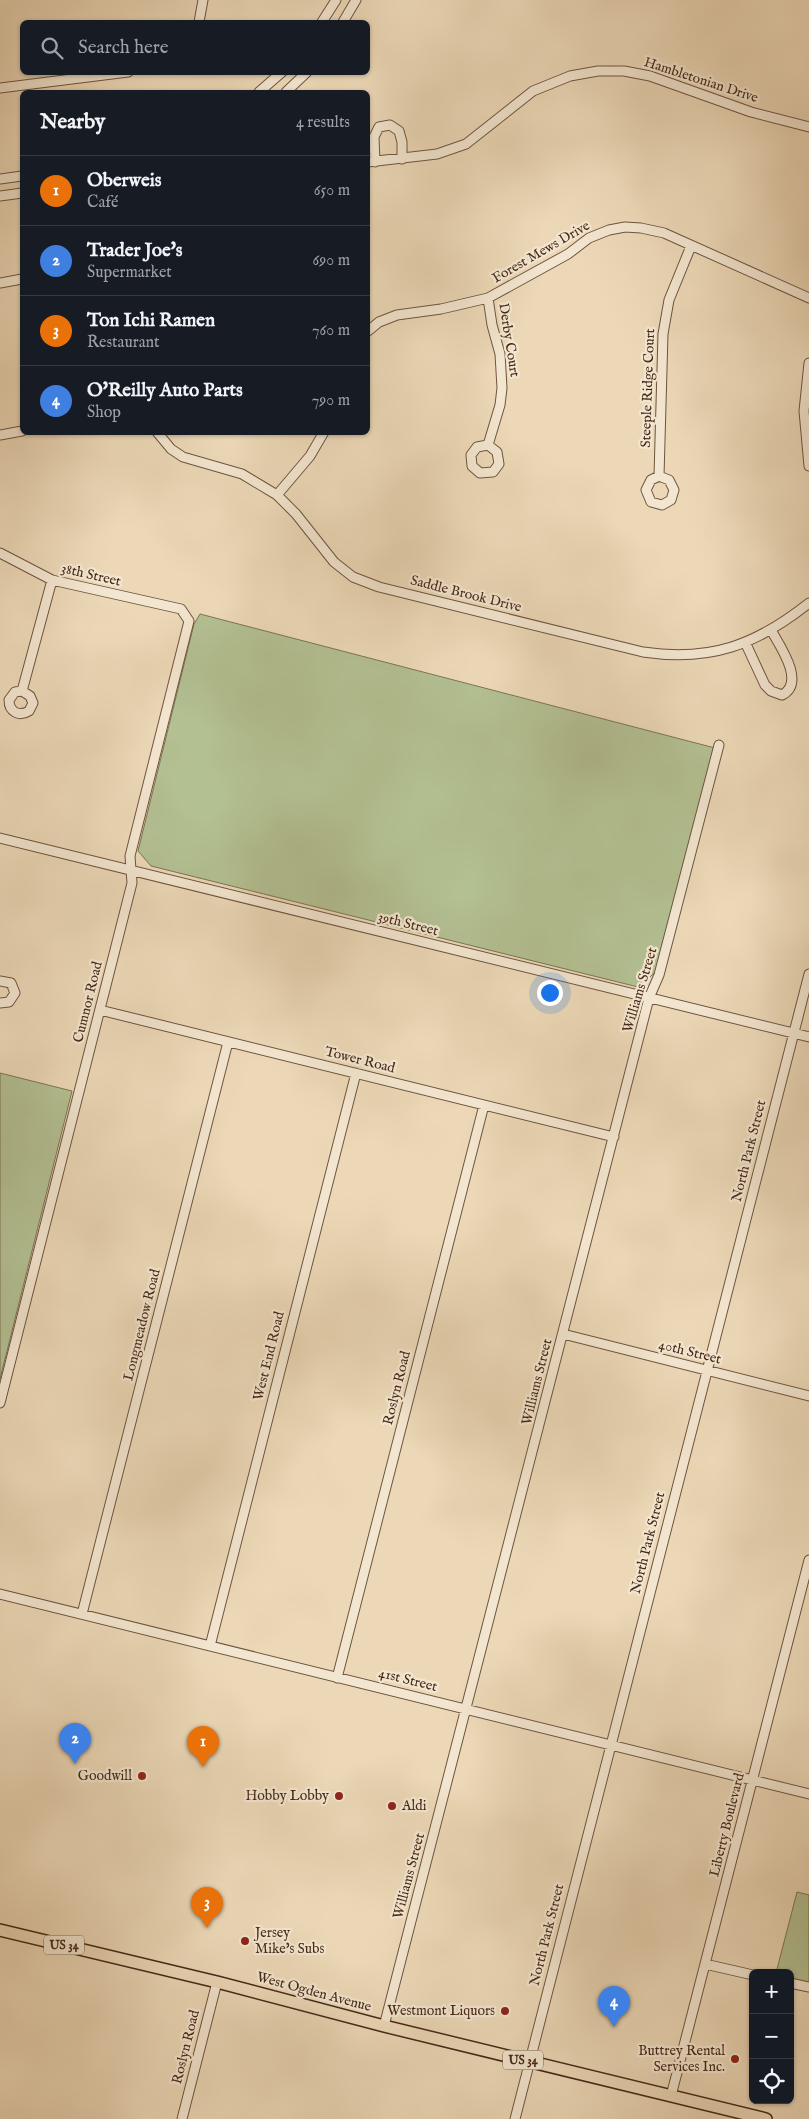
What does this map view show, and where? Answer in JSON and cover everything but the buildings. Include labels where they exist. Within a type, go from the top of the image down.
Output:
[{"type":"main road","name":"West Ogden Avenue","points":[[0,1930],[766,2119]]},
{"type":"street","points":[[199,20],[203,0]]},
{"type":"street","points":[[323,20],[336,0]]},
{"type":"street","points":[[344,20],[356,0]]},
{"type":"street","name":"Hambletonian Drive","points":[[371,162],[436,154],[466,144],[533,91],[570,76],[598,71],[624,71],[650,76],[751,112],[809,127]]},
{"type":"street","points":[[0,88],[104,75]]},
{"type":"street","points":[[261,90],[279,75]]},
{"type":"street","points":[[288,90],[304,75]]},
{"type":"street","points":[[371,162],[374,136],[379,127],[390,125],[399,131],[402,142],[402,159]]},
{"type":"street","points":[[0,179],[20,176]]},
{"type":"street","points":[[0,196],[20,193]]},
{"type":"street","name":"Forest Mews Drive","points":[[370,329],[378,322],[397,315],[441,309],[488,298],[568,254],[589,238],[609,230],[625,227],[648,229],[809,298]]},
{"type":"street","name":"Steeple Ridge Court","points":[[659,476],[664,325],[670,300],[691,246]]},
{"type":"street","points":[[0,282],[20,279]]},
{"type":"street","name":"Derby Court","points":[[488,298],[492,325],[500,354],[502,388],[498,413],[488,445]]},
{"type":"street","points":[[809,363],[804,411],[809,466]]},
{"type":"street","points":[[0,435],[20,431]]},
{"type":"street","name":"Saddle Brook Drive","points":[[159,435],[171,449],[183,457],[242,474],[277,495],[296,514],[334,562],[353,576],[372,584],[643,652],[677,656],[722,651],[745,642],[772,630],[809,603]]},
{"type":"street","points":[[277,495],[310,456],[322,435]]},
{"type":"street","name":"38th Street","points":[[0,553],[52,580],[181,609]]},
{"type":"street","points":[[22,691],[52,580]]},
{"type":"street","name":"Cumnor Road","points":[[0,1403],[132,883],[130,856],[189,621],[181,609]]},
{"type":"street","points":[[745,642],[765,685],[771,691],[782,695],[788,692],[792,685],[793,674],[772,630]]},
{"type":"street","name":"Williams Street","points":[[384,2026],[650,998],[659,975],[719,745]]},
{"type":"street","name":"39th Street","points":[[0,838],[809,1037]]},
{"type":"street","name":"North Park Street","points":[[514,2119],[809,974]]},
{"type":"street","points":[[0,981],[11,983],[15,993],[9,1002],[0,1003]]},
{"type":"street","name":"Tower Road","points":[[100,1010],[614,1137]]},
{"type":"street","name":"Longmeadow Road","points":[[82,1614],[228,1042]]},
{"type":"street","name":"West End Road","points":[[210,1646],[356,1073]]},
{"type":"street","name":"Roslyn Road","points":[[338,1678],[484,1105]]},
{"type":"street","name":"40th Street","points":[[564,1334],[809,1396]]},
{"type":"street","name":"Liberty Boulevard","points":[[671,2096],[809,1560]]},
{"type":"street","name":"41st Street","points":[[0,1594],[809,1794]]},
{"type":"street","points":[[705,1964],[749,1974]]},
{"type":"street","name":"Roslyn Road","points":[[182,2119],[217,1982]]},
{"type":"street","points":[[794,1984],[809,1987]]},
{"type":"green space","points":[[200,614],[715,748],[658,970],[638,987],[151,866],[138,851],[194,624]]},
{"type":"green space","points":[[0,1073],[72,1091],[0,1379]]},
{"type":"green space","points":[[797,1892],[809,1895],[809,1983],[794,1979],[794,1969],[777,1969]]},
{"type":"place","name":"Trader Joe's","points":[[75,1764]]},
{"type":"place","name":"Oberweis","points":[[203,1767]]},
{"type":"place","name":"Goodwill","points":[[142,1776]]},
{"type":"place","name":"Hobby Lobby","points":[[339,1796]]},
{"type":"place","name":"Aldi","points":[[392,1806]]},
{"type":"place","name":"Ton Ichi Ramen","points":[[207,1928]]},
{"type":"place","name":"Jersey Mike's Subs","points":[[245,1941]]},
{"type":"place","name":"Westmont Liquors","points":[[505,2011]]},
{"type":"place","name":"O'Reilly Auto Parts","points":[[614,2027]]},
{"type":"place","name":"Buttrey Rental Services Inc.","points":[[735,2059]]}]
